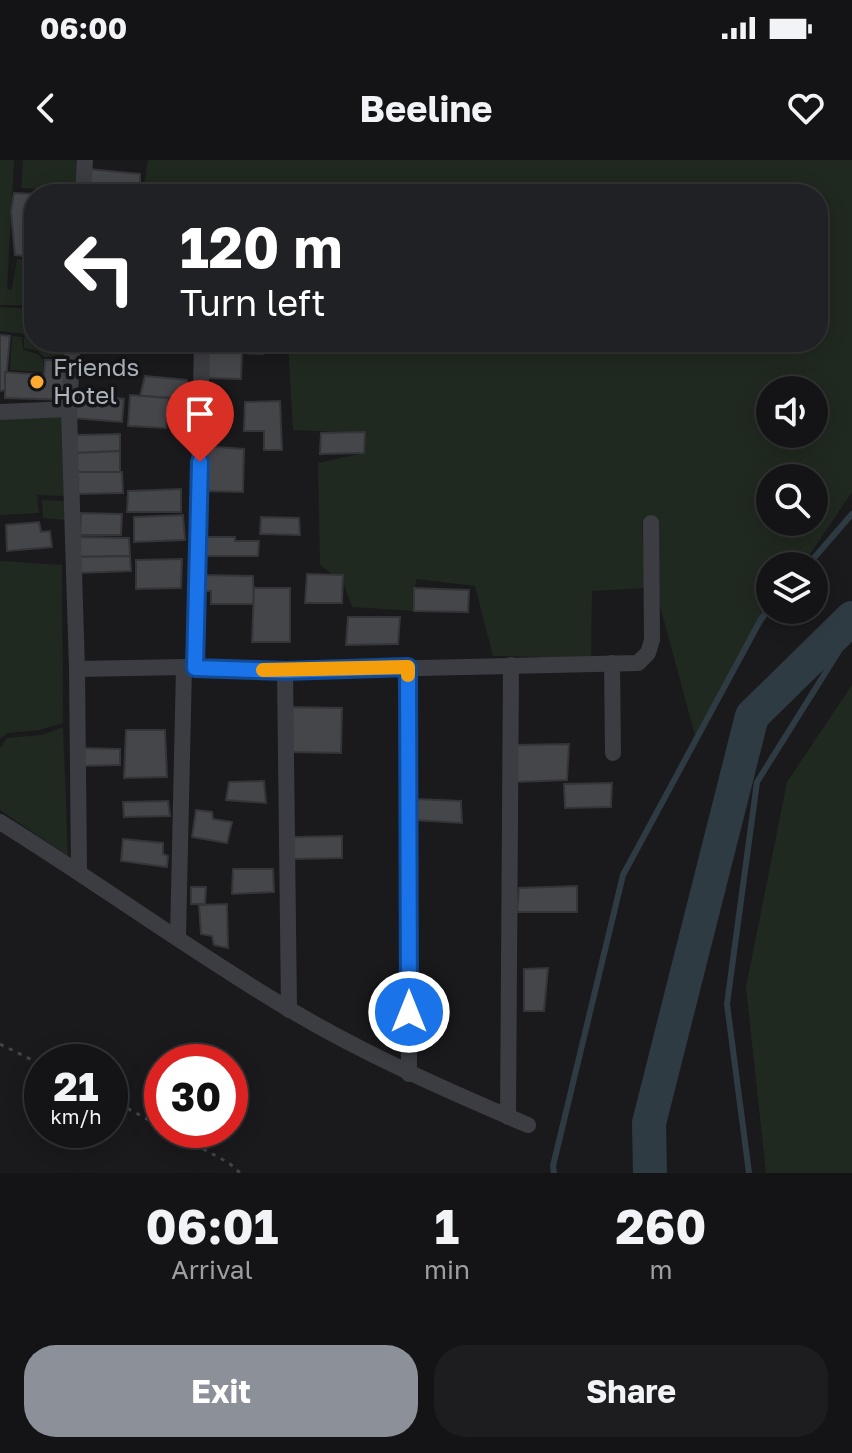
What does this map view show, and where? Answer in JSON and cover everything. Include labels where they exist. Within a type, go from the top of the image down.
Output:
[{"type":"street","points":[[84,184],[85,160]]},
{"type":"street","points":[[72,352],[69,409],[79,871]]},
{"type":"street","points":[[178,937],[190,667],[198,352]]},
{"type":"street","points":[[0,412],[69,409]]},
{"type":"street","points":[[77,669],[190,667],[285,671],[638,663],[648,653],[652,640],[651,523]]},
{"type":"street","points":[[612,663],[613,753]]},
{"type":"street","points":[[508,1117],[511,665]]},
{"type":"street","points":[[408,667],[409,1074]]},
{"type":"street","points":[[285,671],[289,1010]]},
{"type":"street","points":[[0,822],[289,1010],[409,1074],[528,1125]]},
{"type":"path","points":[[0,1044],[24,1056]]},
{"type":"path","points":[[201,1148],[229,1163],[240,1173]]},
{"type":"shaded area","points":[[0,160],[14,160],[7,289],[12,290],[17,259],[24,259],[24,305],[0,305]]},
{"type":"shaded area","points":[[23,160],[79,160],[77,184],[24,184],[24,188],[21,188]]},
{"type":"shaded area","points":[[148,160],[852,160],[852,492],[828,528],[828,464],[756,464],[756,536],[822,536],[811,552],[756,552],[756,624],[762,624],[740,657],[696,739],[653,580],[651,523],[642,523],[645,588],[592,591],[591,658],[493,656],[475,586],[416,579],[414,611],[352,607],[343,582],[320,565],[318,463],[364,453],[365,433],[293,430],[289,352],[828,352],[828,184],[144,184]]},
{"type":"shaded area","points":[[0,307],[24,308],[24,334],[0,331]]},
{"type":"shaded area","points":[[12,336],[22,337],[24,352],[38,354],[43,360],[43,372],[10,370]]},
{"type":"shaded area","points":[[39,352],[69,352],[69,356],[44,357]]},
{"type":"shaded area","points":[[64,414],[66,496],[37,495],[39,513],[0,515],[0,418]]},
{"type":"shaded area","points":[[42,500],[65,501],[66,520],[43,518]]},
{"type":"shaded area","points":[[0,561],[62,565],[63,723],[39,730],[7,733],[0,739]]},
{"type":"shaded area","points":[[852,685],[852,1173],[766,1173],[746,987],[787,782]]},
{"type":"shaded area","points":[[63,727],[68,856],[0,810],[0,748],[7,738],[42,735]]},
{"type":"building","points":[[88,169],[140,174],[140,184],[87,184]]},
{"type":"building","points":[[14,193],[24,193],[24,256],[15,255],[11,211]]},
{"type":"building","points":[[0,335],[10,336],[5,390],[0,391]]},
{"type":"building","points":[[206,352],[242,353],[241,379],[205,378]]},
{"type":"building","name":"Friends Hotel","points":[[45,360],[68,360],[70,400],[5,398],[5,372],[44,375]]},
{"type":"building","points":[[145,376],[187,380],[187,399],[140,396]]},
{"type":"building","points":[[74,393],[124,399],[122,422],[73,418]]},
{"type":"building","points":[[130,395],[169,398],[166,428],[128,426]]},
{"type":"building","points":[[280,401],[282,450],[264,450],[264,431],[244,431],[245,402]]},
{"type":"building","points":[[365,432],[364,453],[320,454],[321,433]]},
{"type":"building","points":[[120,434],[120,451],[76,453],[76,435]]},
{"type":"building","points":[[204,446],[244,449],[243,492],[202,491]]},
{"type":"building","points":[[120,451],[120,472],[77,472],[76,453]]},
{"type":"building","points":[[77,472],[122,472],[123,493],[77,494]]},
{"type":"building","points":[[181,489],[181,512],[127,512],[128,491]]},
{"type":"building","points":[[81,513],[122,514],[121,535],[80,535]]},
{"type":"building","points":[[183,515],[185,540],[134,542],[134,517]]},
{"type":"building","points":[[261,517],[299,518],[300,535],[260,534]]},
{"type":"building","points":[[39,522],[41,532],[50,531],[52,547],[7,551],[6,525]]},
{"type":"building","points":[[76,537],[129,538],[130,556],[77,557]]},
{"type":"building","points":[[203,537],[259,541],[258,556],[202,556]]},
{"type":"building","points":[[130,556],[131,571],[78,573],[77,557]]},
{"type":"building","points":[[182,559],[181,588],[136,589],[136,560]]},
{"type":"building","points":[[307,574],[343,575],[342,603],[305,603]]},
{"type":"building","points":[[202,575],[253,576],[254,604],[211,604],[211,591],[203,591]]},
{"type":"building","points":[[254,588],[290,588],[290,642],[252,642]]},
{"type":"building","points":[[414,588],[469,590],[468,612],[414,611]]},
{"type":"building","points":[[348,617],[400,617],[398,644],[346,645]]},
{"type":"building","points":[[290,707],[342,708],[341,753],[290,752]]},
{"type":"building","points":[[126,730],[165,730],[167,777],[124,778]]},
{"type":"building","points":[[569,744],[567,780],[517,782],[516,745]]},
{"type":"building","points":[[80,748],[120,749],[120,765],[80,766]]},
{"type":"building","points":[[264,781],[266,803],[226,800],[229,782]]},
{"type":"building","points":[[612,783],[611,807],[565,808],[564,784]]},
{"type":"building","points":[[416,799],[461,801],[462,823],[415,820]]},
{"type":"building","points":[[168,801],[170,816],[124,817],[123,802]]},
{"type":"building","points":[[196,810],[212,812],[213,819],[232,822],[227,843],[192,837]]},
{"type":"building","points":[[342,836],[342,858],[292,859],[291,837]]},
{"type":"building","points":[[123,839],[163,843],[163,854],[168,856],[167,867],[121,861]]},
{"type":"building","points":[[233,869],[273,869],[274,892],[232,894]]},
{"type":"building","points":[[577,886],[577,912],[517,912],[519,888]]},
{"type":"building","points":[[191,887],[206,887],[205,904],[191,904]]},
{"type":"building","points":[[227,904],[228,948],[214,945],[212,936],[201,934],[199,905]]},
{"type":"building","points":[[548,968],[544,1011],[524,1011],[524,969]]},
{"type":"waterway","points":[[819,552],[852,514]]},
{"type":"waterway","points":[[650,1173],[649,1123],[752,716],[852,618]]},
{"type":"waterway","points":[[554,1173],[553,1166],[623,875],[758,624]]},
{"type":"waterway","points":[[749,1173],[727,1004],[757,782],[852,630]]},
{"type":"slow traffic","points":[[263,670],[408,667],[408,675]]},
{"type":"place","name":"Friends Hotel","points":[[37,382]]},
{"type":"route","points":[[200,462],[195,668],[285,671],[408,667],[409,1012]]}]
